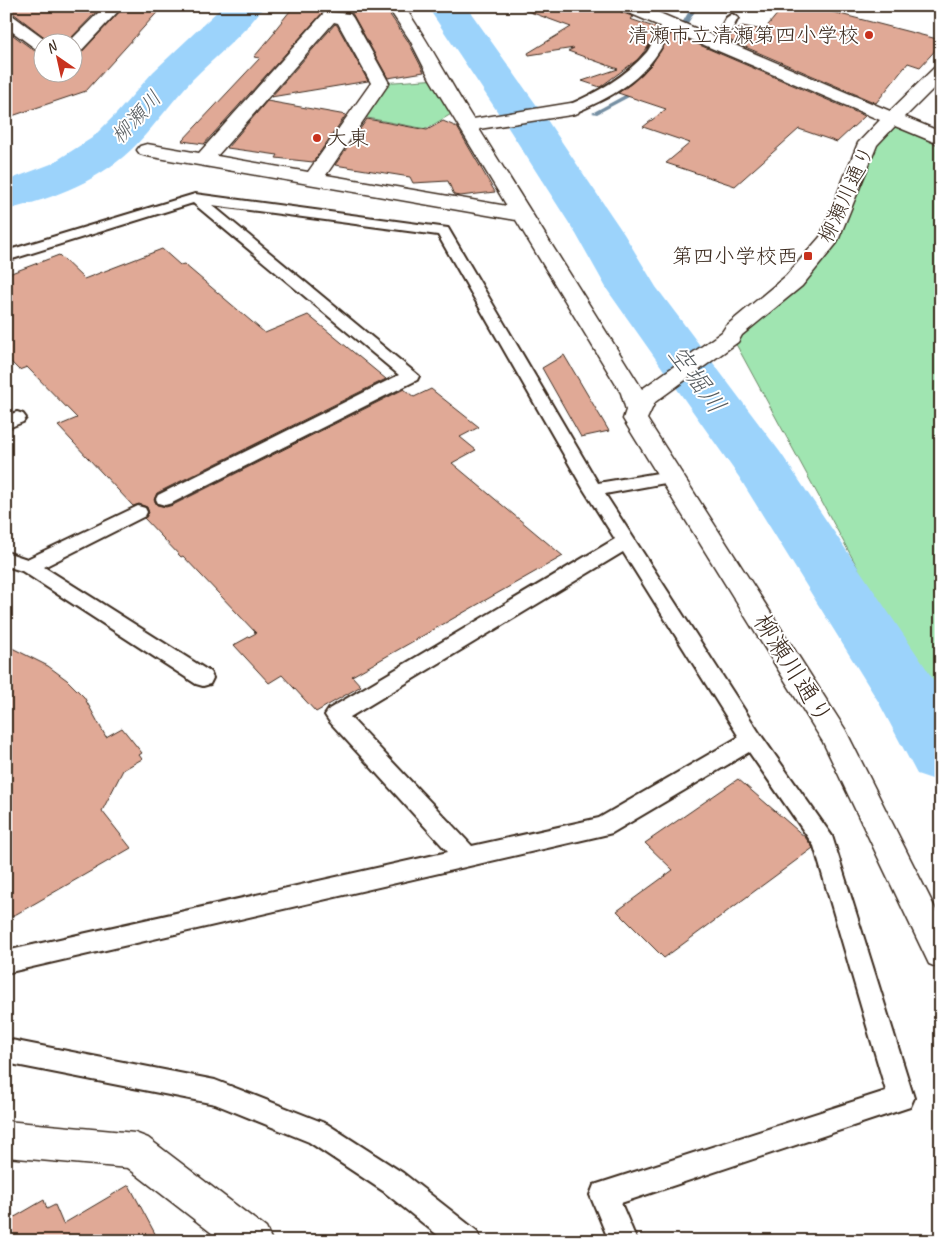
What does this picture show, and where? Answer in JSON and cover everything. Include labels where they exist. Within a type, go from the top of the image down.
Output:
[{"type":"street","points":[[82,40],[110,12],[88,6]]},
{"type":"street","name":"柳瀬川通り","points":[[395,6],[419,40],[439,79],[470,125],[633,393],[643,403]]},
{"type":"street","points":[[628,6],[941,139]]},
{"type":"street","points":[[678,6],[678,28]]},
{"type":"street","points":[[204,159],[330,17],[344,18],[380,83],[314,178]]},
{"type":"street","points":[[10,26],[32,39]]},
{"type":"street","name":"柳瀬川通り","points":[[941,71],[868,143],[830,239],[794,281],[734,331],[730,337],[643,403],[635,419],[835,736],[941,954]]},
{"type":"street","points":[[470,125],[571,109]]},
{"type":"street","points":[[147,150],[524,214]]},
{"type":"street","points":[[6,1139],[136,1151],[253,1241]]},
{"type":"lane","points":[[718,45],[732,18]]},
{"type":"lane","points":[[571,109],[597,98],[620,84],[678,28]]},
{"type":"lane","points":[[6,256],[196,198],[443,231],[625,542],[752,740],[824,843],[901,1098],[604,1195],[623,1241]]},
{"type":"lane","points":[[165,499],[411,376],[196,198]]},
{"type":"lane","points":[[593,490],[670,477]]},
{"type":"lane","points":[[29,566],[138,512]]},
{"type":"lane","points":[[467,857],[336,715],[625,542]]},
{"type":"lane","points":[[6,559],[29,566],[203,678]]},
{"type":"lane","points":[[6,962],[604,826],[752,740]]},
{"type":"lane","points":[[6,1051],[28,1053],[215,1092],[318,1133],[393,1182],[467,1241]]},
{"type":"green space","points":[[439,79],[453,113],[426,129],[357,116],[380,83]]},
{"type":"green space","points":[[893,119],[941,139],[941,721],[737,346],[730,337],[829,239],[868,143]]},
{"type":"building","points":[[6,6],[102,6],[77,32],[38,32],[13,13],[6,12]]},
{"type":"building","points":[[125,6],[163,6],[86,91],[6,118],[6,30],[32,49],[32,82],[82,82],[82,52]]},
{"type":"building","points":[[294,6],[384,6],[408,41],[424,72],[388,78],[352,13],[324,11],[204,144],[182,141],[260,58],[254,57]]},
{"type":"building","points":[[523,6],[618,6],[621,12],[634,17],[630,19],[657,28],[648,47],[637,60],[600,87],[582,81],[618,69],[568,51],[574,48],[529,55],[528,53],[571,27],[522,9]]},
{"type":"building","points":[[784,6],[809,6],[941,40],[941,44],[920,67],[908,63],[876,103],[729,40],[731,35],[742,26],[764,30]]},
{"type":"building","points":[[335,24],[368,81],[271,97]]},
{"type":"building","points":[[671,33],[865,116],[837,142],[799,129],[735,186],[666,163],[690,143],[643,127],[666,109],[618,93],[652,64]]},
{"type":"building","points":[[267,101],[346,115],[313,162],[276,158],[278,155],[227,148]]},
{"type":"building","points":[[367,119],[427,130],[443,121],[457,127],[495,192],[454,195],[448,181],[413,183],[410,177],[335,165]]},
{"type":"building","points":[[162,249],[180,265],[184,264],[265,333],[308,315],[386,379],[157,493],[154,500],[157,505],[166,507],[173,505],[404,389],[414,397],[431,389],[479,427],[460,437],[476,450],[452,463],[563,556],[352,676],[361,686],[316,712],[282,675],[269,683],[234,645],[256,633],[144,518],[149,513],[147,507],[139,504],[133,506],[58,426],[77,418],[27,367],[19,370],[6,357],[6,275],[59,255],[84,279]]},
{"type":"building","points":[[564,355],[609,431],[581,437],[542,368]]},
{"type":"building","points":[[6,645],[48,666],[67,680],[84,697],[106,737],[122,728],[142,753],[139,755],[142,759],[123,770],[102,811],[131,848],[6,920]]},
{"type":"building","points":[[738,779],[805,837],[813,848],[664,958],[617,911],[673,870],[645,843]]},
{"type":"building","points":[[129,1185],[159,1241],[6,1241],[6,1222],[44,1200],[47,1209],[55,1205],[63,1224]]},
{"type":"waterway","name":"柳瀬川","points":[[6,196],[22,192],[67,173],[81,166],[108,147],[132,123],[168,81],[245,6]]},
{"type":"waterway","name":"空堀川","points":[[446,6],[529,126],[600,234],[633,291],[760,465],[903,686],[941,755]]},
{"type":"waterway","points":[[676,49],[681,30],[695,6]]},
{"type":"waterway","points":[[595,113],[638,90]]},
{"type":"place","name":"清瀬市立清瀬第四小学校","points":[[869,35]]},
{"type":"place","name":"大東","points":[[317,138]]},
{"type":"place","name":"第四小学校西","points":[[808,256]]}]
